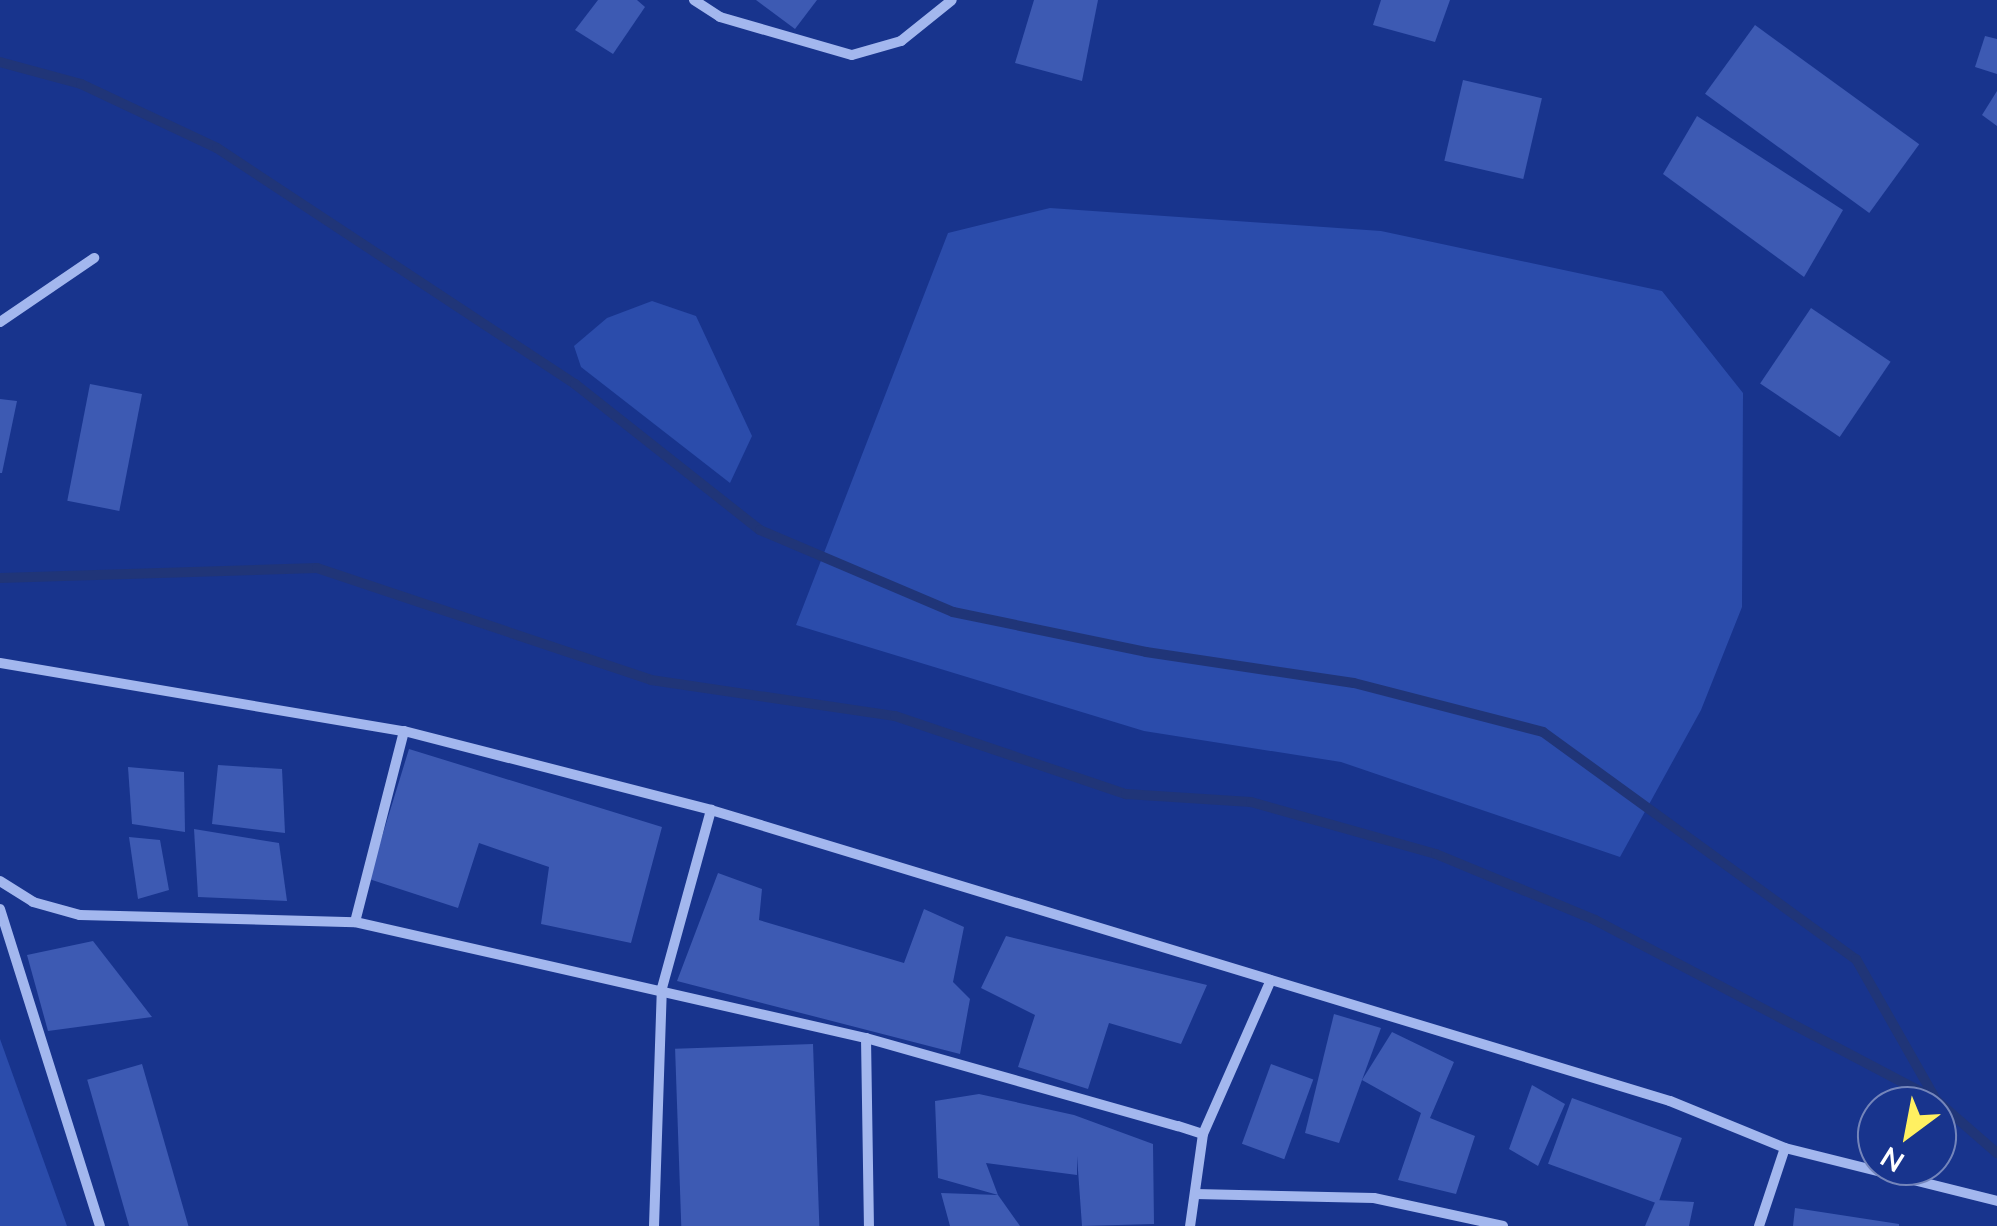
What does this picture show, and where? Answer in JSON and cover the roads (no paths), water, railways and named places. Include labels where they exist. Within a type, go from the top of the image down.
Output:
[{"type":"street","points":[[694,0],[720,17],[852,55],[901,41],[952,0]]},
{"type":"street","points":[[0,322],[94,258]]},
{"type":"street","points":[[0,663],[404,731],[710,810],[1670,1101],[1785,1148],[1997,1201]]},
{"type":"street","points":[[355,922],[404,731]]},
{"type":"street","points":[[654,1226],[662,988],[710,810]]},
{"type":"street","points":[[0,881],[33,902],[80,915],[355,922],[662,988],[866,1038],[1202,1134]]},
{"type":"street","points":[[0,909],[100,1226]]},
{"type":"street","points":[[1190,1226],[1202,1134],[1270,980]]},
{"type":"street","points":[[866,1038],[869,1226]]},
{"type":"street","points":[[1759,1226],[1785,1148]]},
{"type":"street","points":[[1195,1194],[1374,1198],[1504,1226]]},
{"type":"waterway","points":[[0,62],[81,84],[217,148],[575,384],[760,530],[953,612],[1146,652],[1354,683],[1543,732],[1856,959],[1928,1086]]},
{"type":"waterway","points":[[0,578],[317,568],[651,680],[895,716],[1126,794],[1251,802],[1436,854],[1595,920],[1936,1100],[1997,1153]]}]
